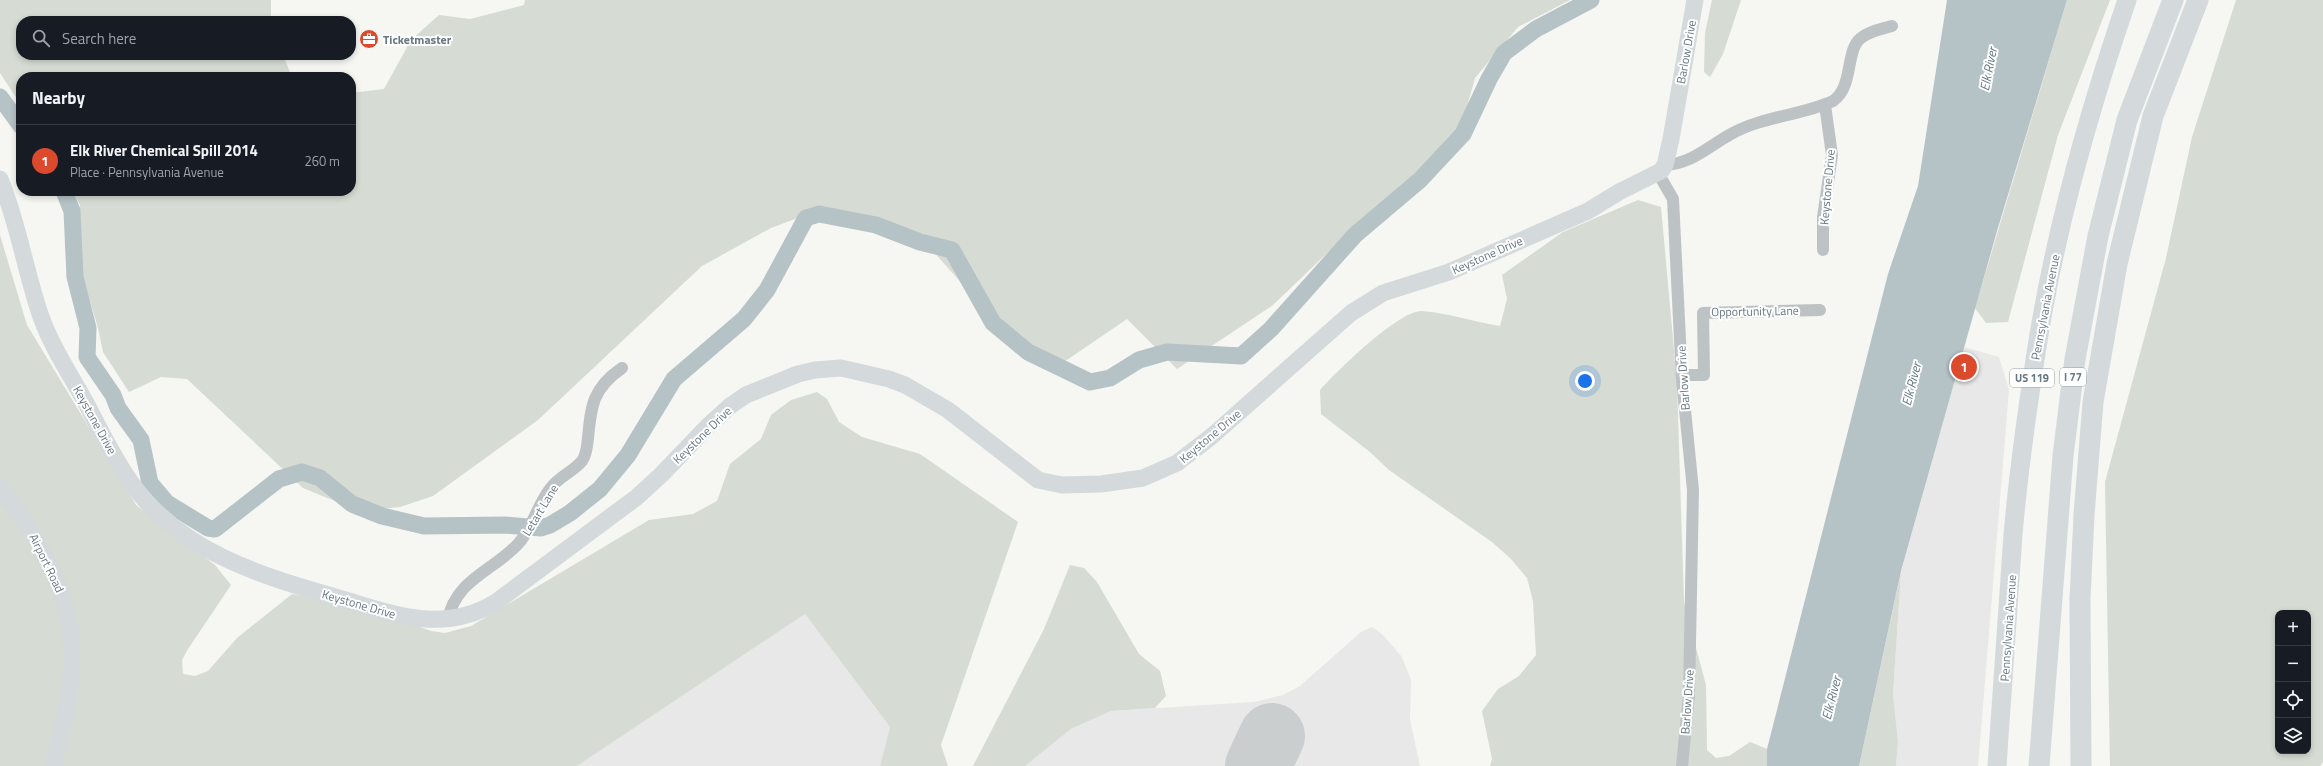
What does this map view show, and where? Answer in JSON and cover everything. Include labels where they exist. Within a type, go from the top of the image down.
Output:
[{"type":"highway","name":"I 77","points":[[2039,766],[2063,456],[2076,352],[2098,236],[2127,120],[2173,0]]},
{"type":"highway","name":"I 77","points":[[2081,766],[2080,599],[2084,515],[2093,402],[2117,264],[2153,116],[2198,0]]},
{"type":"main road","name":"Pennsylvania Avenue","points":[[1997,766],[2013,535],[2035,358],[2051,272],[2072,181],[2105,66],[2128,0]]},
{"type":"street","name":"Barlow Drive","points":[[1682,766],[1689,695],[1693,490],[1682,375],[1673,199],[1661,169],[1695,0]]},
{"type":"street","points":[[1825,104],[1839,97],[1842,92],[1856,43],[1860,39],[1892,26]]},
{"type":"street","name":"Keystone Drive","points":[[0,179],[18,234],[32,289],[55,347],[132,484],[159,514],[182,535],[218,557],[261,573],[390,614],[448,620],[466,616],[496,602],[633,500],[661,475],[710,424],[738,400],[798,374],[823,369],[850,369],[905,385],[948,410],[1028,474],[1045,482],[1084,485],[1143,478],[1167,469],[1198,448],[1351,313],[1372,298],[1449,272],[1571,219],[1599,206],[1628,187],[1661,169],[1683,164],[1730,135],[1755,123],[1825,104],[1832,155],[1823,217],[1823,250]]},
{"type":"street","name":"Opportunity Lane","points":[[1682,375],[1704,375],[1703,313],[1820,310]]},
{"type":"street","name":"Letart Lane","points":[[448,620],[454,601],[465,586],[479,573],[512,550],[524,536],[532,518],[549,490],[584,457],[595,397],[603,384],[622,368]]},
{"type":"street","name":"Airport Road","points":[[0,487],[20,514],[47,559],[61,591],[68,617],[72,656],[70,685],[54,766]]},
{"type":"shaded area","points":[[0,0],[271,0],[271,16],[16,16],[16,60],[285,60],[290,72],[16,72],[16,97],[0,73]]},
{"type":"shaded area","points":[[525,0],[1570,0],[1518,27],[1475,78],[1462,124],[1430,166],[1344,237],[1273,305],[1177,369],[1127,319],[1061,364],[1005,339],[975,298],[922,239],[877,224],[811,213],[771,228],[702,266],[538,420],[433,496],[400,507],[359,511],[303,488],[187,379],[161,377],[129,392],[103,352],[98,328],[77,258],[80,205],[76,196],[356,196],[356,92],[384,89],[411,40],[439,15],[470,19],[524,5]]},
{"type":"shaded area","points":[[1712,0],[1741,0],[1723,54],[1710,77],[1704,72],[1705,33]]},
{"type":"shaded area","points":[[2067,0],[2110,0],[2058,135],[2008,322],[1986,323],[1975,308]]},
{"type":"shaded area","points":[[2236,0],[2323,0],[2323,762],[2320,766],[2110,766],[2105,482],[2166,258],[2192,137]]},
{"type":"shaded area","points":[[1638,200],[1661,207],[1677,383],[1684,603],[1706,685],[1707,750],[1716,758],[1729,756],[1750,742],[1767,749],[1767,766],[1490,766],[1492,759],[1482,711],[1498,689],[1519,676],[1536,655],[1533,601],[1527,578],[1511,559],[1492,542],[1389,470],[1370,452],[1321,414],[1320,390],[1368,343],[1399,320],[1412,313],[1422,311],[1432,312],[1500,326],[1507,299],[1502,275],[1563,232]]},
{"type":"shaded area","points":[[0,235],[27,325],[136,505],[215,565],[231,585],[182,660],[183,674],[195,676],[208,671],[237,638],[292,594],[375,609],[431,631],[445,633],[471,626],[649,520],[693,514],[717,501],[730,464],[761,439],[771,415],[791,400],[817,392],[827,399],[839,422],[862,437],[920,454],[1018,522],[941,745],[948,766],[880,766],[890,727],[805,614],[577,766],[0,766]]},
{"type":"shaded area","points":[[1964,347],[1999,357],[2009,390],[1978,766],[1896,766],[1898,741],[1893,695],[1901,572]]},
{"type":"shaded area","points":[[1070,565],[1084,568],[1097,582],[1139,654],[1160,671],[1166,696],[1155,708],[1111,711],[1071,729],[1025,766],[973,766],[1044,629]]},
{"type":"shaded area","points":[[1901,572],[1893,695],[1898,741],[1896,766],[1859,766]]},
{"type":"shaded area","points":[[805,614],[890,727],[880,766],[577,766]]},
{"type":"shaded area","points":[[1372,627],[1384,636],[1402,657],[1411,680],[1410,720],[1420,766],[1025,766],[1071,729],[1111,711],[1254,702],[1283,695],[1300,686],[1361,632]]},
{"type":"water","name":"Elk River","points":[[1947,0],[2067,0],[1997,231],[1901,571],[1859,766],[1767,766],[1767,749],[1888,274],[1918,186]]},
{"type":"waterway","points":[[66,196],[72,211],[75,277],[88,328],[87,357],[113,395],[118,408],[141,440],[150,483],[167,503],[208,528],[215,529],[279,479],[302,472],[320,478],[352,504],[382,516],[424,526],[505,525],[541,528],[550,525],[570,513],[600,489],[628,455],[674,379],[744,319],[767,290],[806,218],[819,214],[876,225],[920,242],[952,250],[993,323],[1028,352],[1090,382],[1110,378],[1139,360],[1167,352],[1241,356],[1271,329],[1355,235],[1420,180],[1463,134],[1489,79],[1504,53],[1536,29],[1591,0]]},
{"type":"waterway","points":[[0,97],[16,119]]},
{"type":"runway","points":[[1258,766],[1272,736]]},
{"type":"place","name":"Ticketmaster","points":[[369,39]]},
{"type":"place","name":"Elk River Chemical Spill 2014","points":[[1964,367]]}]
